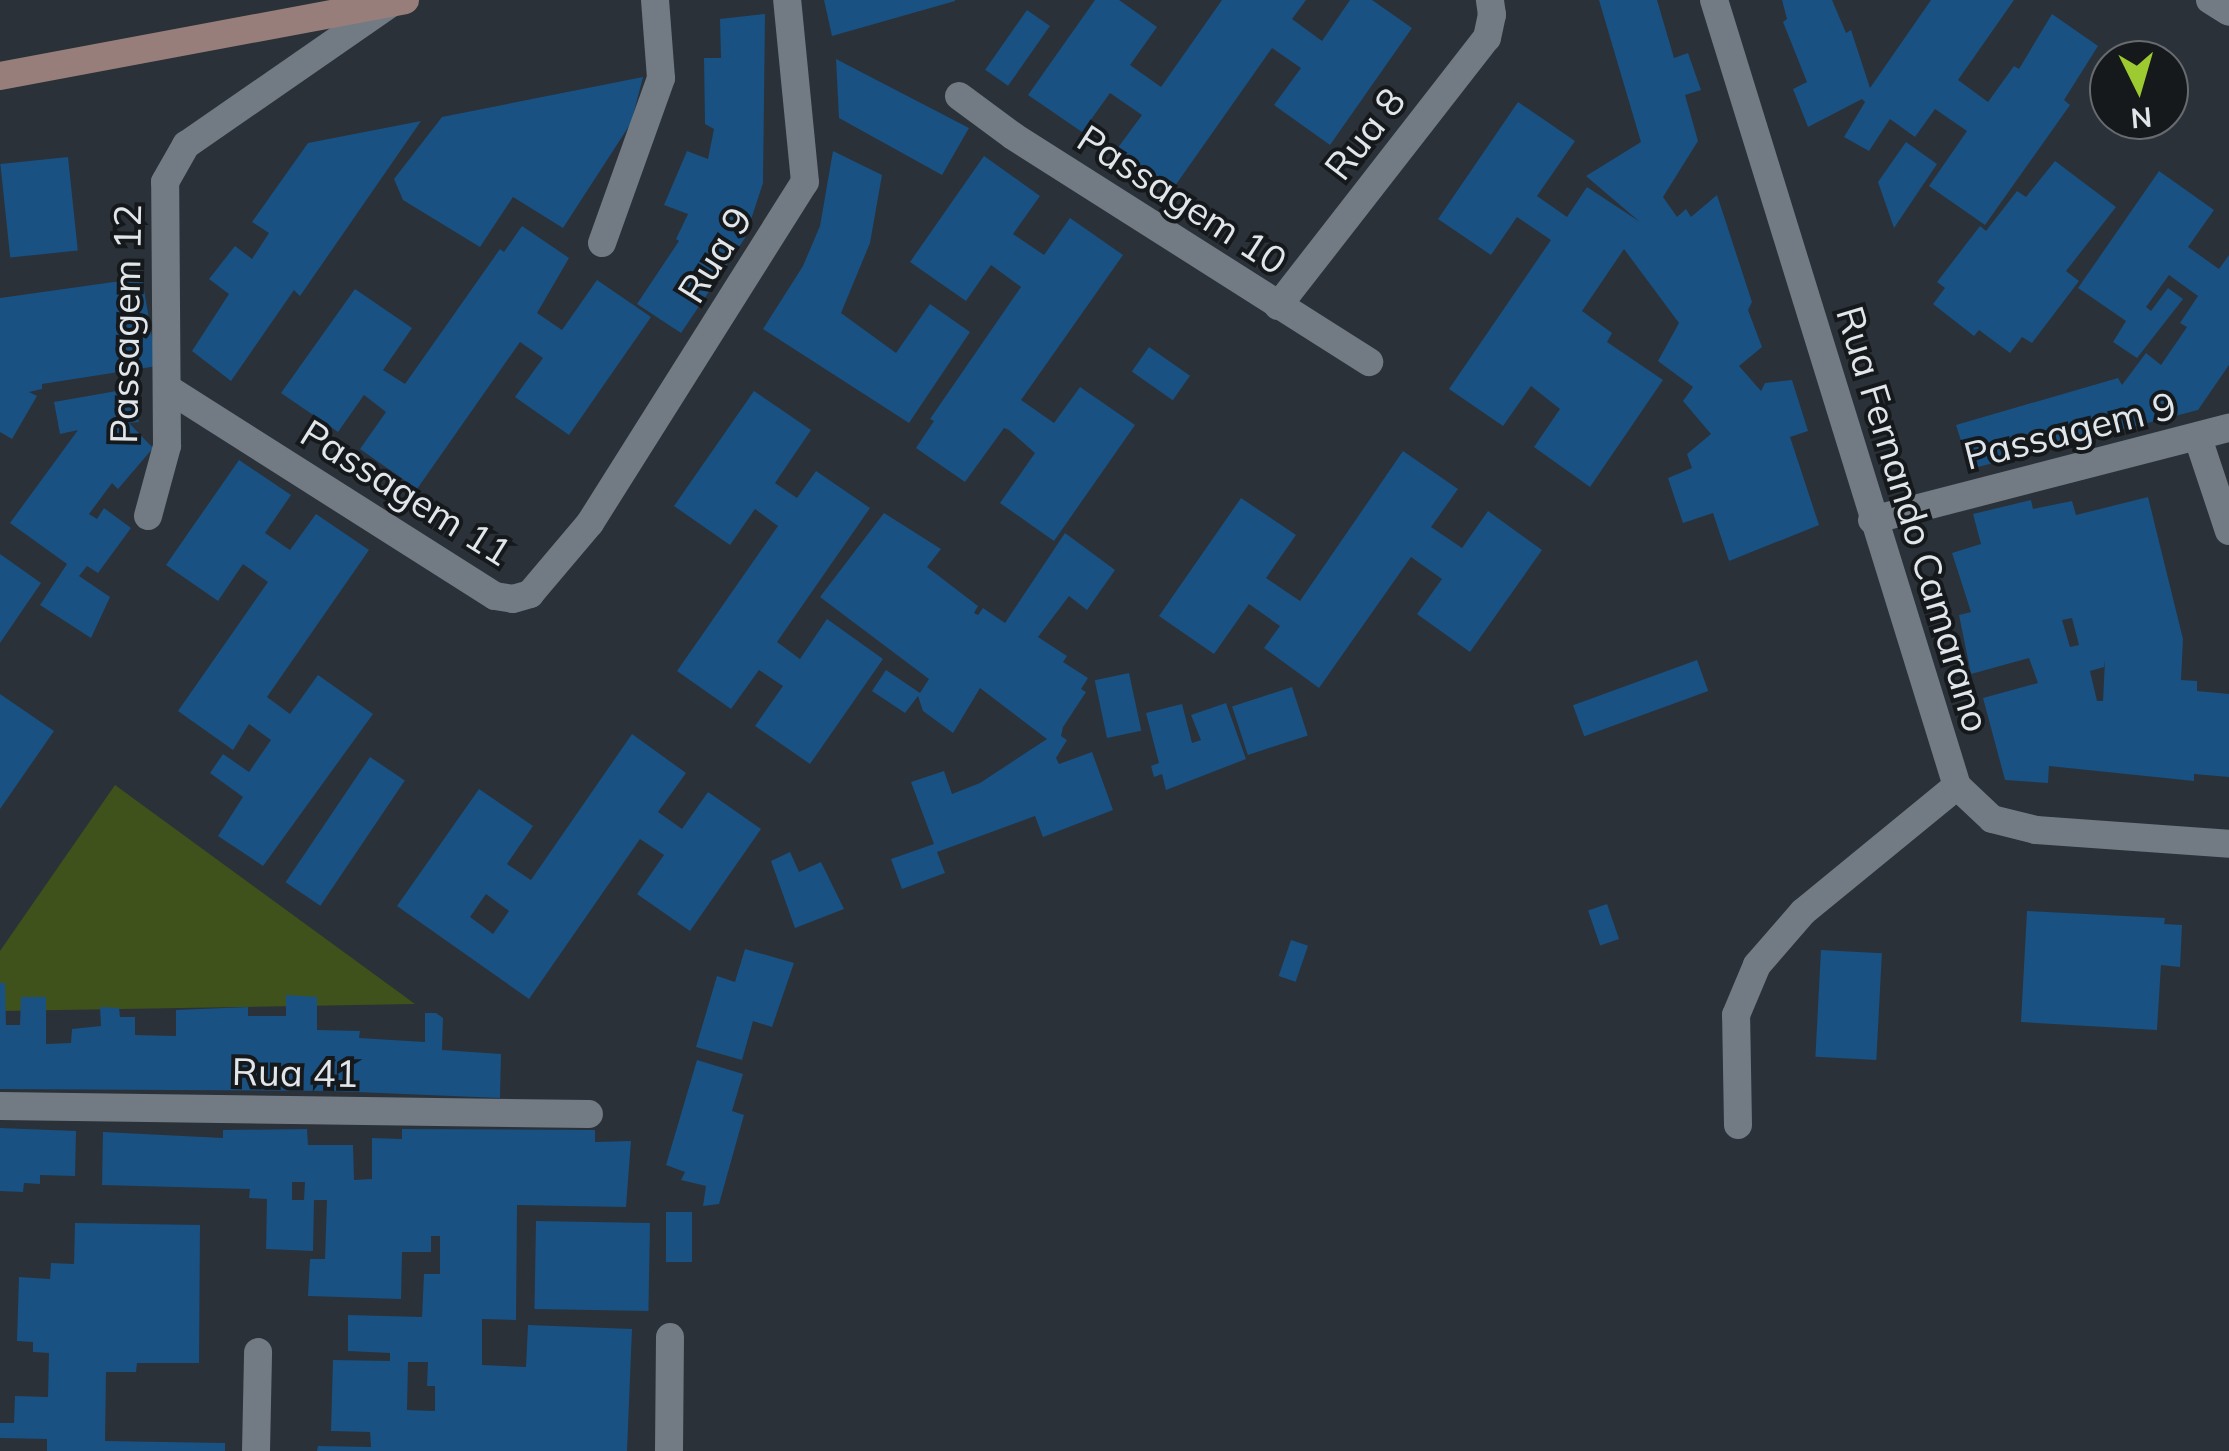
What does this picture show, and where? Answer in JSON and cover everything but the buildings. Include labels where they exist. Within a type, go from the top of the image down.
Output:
[{"type":"main road","points":[[0,76],[398,2]]},
{"type":"street","points":[[602,244],[660,78],[655,0]]},
{"type":"street","name":"Rua 9","points":[[590,522],[805,182],[786,0]]},
{"type":"street","name":"Rua 8","points":[[1278,306],[1487,38],[1490,0]]},
{"type":"street","name":"Rua Fernando Camarano","points":[[1714,0],[1957,786],[1992,819],[2036,830],[2229,844]]},
{"type":"street","points":[[2210,0],[2229,11]]},
{"type":"street","name":"Passagem 12","points":[[148,516],[167,446],[162,228],[165,182],[186,145],[398,2]]},
{"type":"street","name":"Passagem 10","points":[[959,96],[1014,136],[1369,362]]},
{"type":"street","name":"Passagem 11","points":[[167,388],[495,596],[514,599],[530,594],[590,522]]},
{"type":"street","name":"Passagem 9","points":[[1872,520],[2229,428]]},
{"type":"street","points":[[2198,438],[2229,532]]},
{"type":"street","points":[[1738,1125],[1736,1015],[1756,966],[1803,912],[1957,786]]},
{"type":"street","name":"Rua 41","points":[[0,1106],[589,1114]]},
{"type":"street","points":[[669,1451],[670,1336]]},
{"type":"street","points":[[256,1451],[258,1352]]},
{"type":"green space","points":[[115,785],[415,1004],[0,1011],[0,951]]}]
